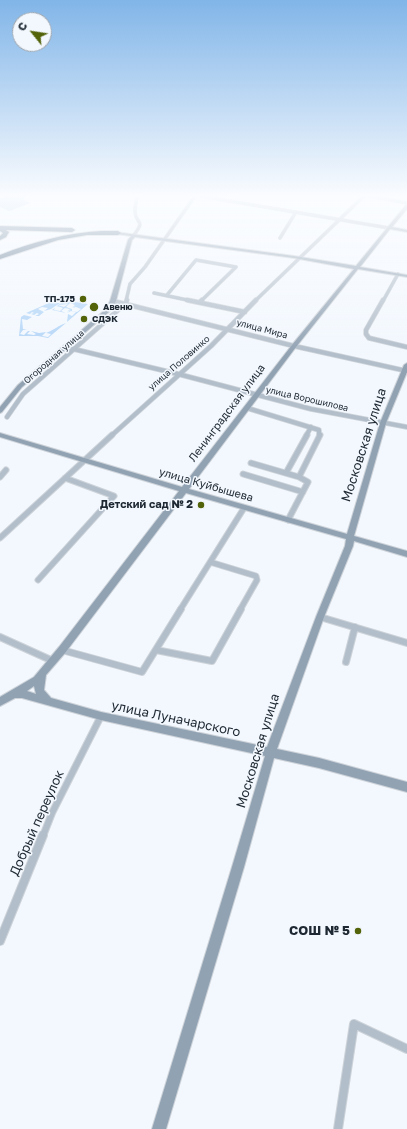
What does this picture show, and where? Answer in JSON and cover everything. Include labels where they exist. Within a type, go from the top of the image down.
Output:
[{"type":"highway","points":[[0,257],[21,249]]},
{"type":"street","points":[[0,411],[20,386],[108,310],[113,301],[128,249]]},
{"type":"street","points":[[126,303],[130,284],[158,249]]},
{"type":"street","points":[[234,249],[358,267],[407,276]]},
{"type":"street","name":"улица Половинко","points":[[0,538],[178,374],[190,366],[229,329],[272,283],[310,249]]},
{"type":"street","name":"Ленинградская улица","points":[[0,702],[28,686],[43,674],[294,346],[373,249]]},
{"type":"street","points":[[167,295],[196,260],[236,267],[200,302]]},
{"type":"street","points":[[398,274],[366,330],[366,334],[369,338],[407,348]]},
{"type":"street","points":[[154,293],[245,312]]},
{"type":"street","name":"улица Мира","points":[[113,301],[294,346],[406,369]]},
{"type":"street","name":"Огородная улица","points":[[8,417],[23,394],[126,303]]},
{"type":"street","name":"улица Ворошилова","points":[[65,347],[178,374],[312,409],[407,427]]},
{"type":"street","name":"Московская улица","points":[[159,1129],[275,737],[351,538],[351,533],[383,423],[406,369]]},
{"type":"street","points":[[247,408],[319,430],[320,434],[299,477]]},
{"type":"street","points":[[286,473],[311,427]]},
{"type":"street","name":"улица Куйбышева","points":[[0,434],[244,508],[407,554]]},
{"type":"street","points":[[251,463],[299,477],[308,482],[288,520]]},
{"type":"street","points":[[0,477],[6,470]]},
{"type":"street","points":[[243,474],[303,492]]},
{"type":"street","points":[[38,580],[114,496],[65,478]]},
{"type":"street","points":[[62,650],[142,672],[244,508]]},
{"type":"street","points":[[156,650],[212,661],[257,580],[256,576],[210,562]]},
{"type":"street","points":[[320,617],[407,643]]},
{"type":"street","points":[[346,662],[355,628]]},
{"type":"street","points":[[0,638],[53,661]]},
{"type":"street","points":[[43,674],[38,683],[38,690],[46,700],[54,704]]},
{"type":"street","name":"улица Луначарского","points":[[10,695],[22,694],[101,716],[319,764],[407,787]]},
{"type":"street","name":"Добрый переулок","points":[[0,941],[52,814],[101,716]]},
{"type":"street","points":[[338,1129],[354,1024],[407,1049]]},
{"type":"shaded area","points":[[58,299],[76,299],[75,302],[88,304],[67,322],[68,314],[72,316],[76,312],[71,311],[67,313],[72,309],[67,312],[70,309],[65,308],[61,311],[66,313],[52,310],[55,308],[54,310],[60,311],[63,308],[57,306],[58,305],[61,303],[66,303],[67,300],[57,300],[57,303],[60,303],[51,309],[44,311],[48,308],[42,307],[38,309],[44,312],[39,316],[35,316],[39,314],[37,313],[34,315],[31,314],[34,313],[32,312],[30,314],[26,313]],"holes":[[[70,303],[75,305],[72,308],[77,305],[73,308],[76,307],[81,309],[77,312],[72,311],[72,309],[66,307]],[[68,304],[64,307],[58,305]]]},
{"type":"shaded area","points":[[24,315],[32,317],[27,320],[22,319],[23,329],[27,330],[23,330],[20,334],[24,335],[28,331],[30,331],[27,334],[34,335],[36,334],[31,331],[39,333],[46,332],[42,336],[48,337],[51,334],[46,333],[66,323],[48,338],[38,336],[19,336],[21,317]]},
{"type":"place","name":"ТП-175","points":[[83,299]]},
{"type":"place","name":"Авеню","points":[[94,307]]},
{"type":"place","name":"СДЭК","points":[[84,319]]},
{"type":"place","name":"Детский сад № 2","points":[[201,505]]},
{"type":"place","name":"СОШ № 5","points":[[358,931]]}]
